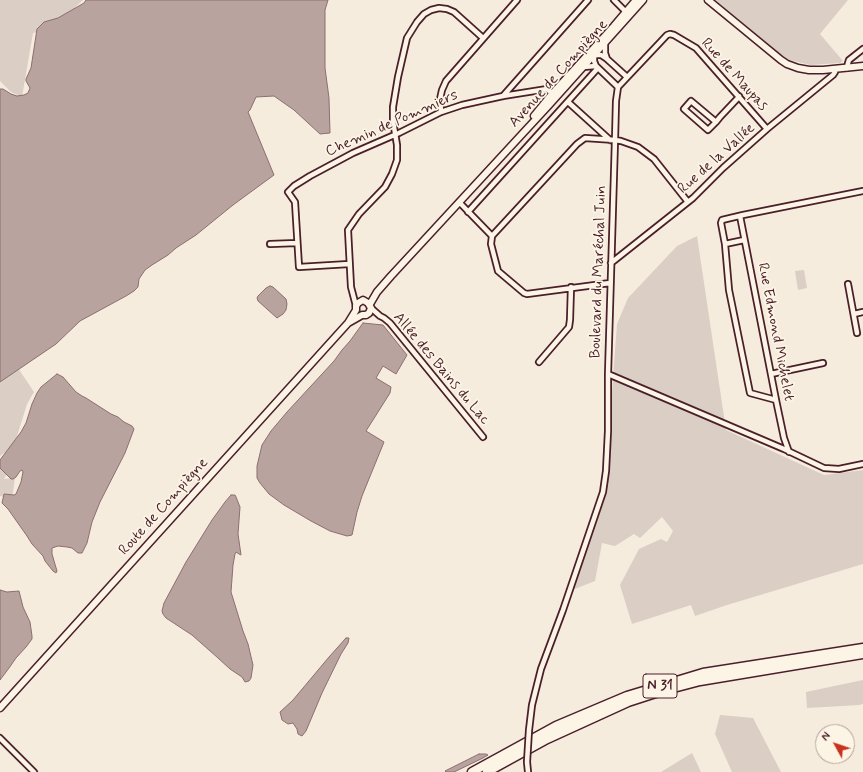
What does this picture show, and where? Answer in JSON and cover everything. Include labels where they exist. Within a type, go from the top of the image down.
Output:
[{"type":"highway","name":"N 31","points":[[472,772],[556,726],[627,696],[703,673],[863,648]]},
{"type":"highway","name":"N 31","points":[[487,772],[547,739],[628,702],[662,691],[700,681],[863,654]]},
{"type":"main road","name":"Avenue de Compiègne","points":[[628,14],[636,0]]},
{"type":"main road","name":"Avenue de Compiègne","points":[[367,303],[510,147],[583,59],[602,42],[643,0]]},
{"type":"main road","points":[[708,0],[787,64],[809,70],[863,66]]},
{"type":"main road","name":"Avenue de Compiègne","points":[[554,95],[594,56],[602,42]]},
{"type":"main road","points":[[358,303],[367,303],[370,311],[348,323],[358,303]]},
{"type":"main road","points":[[356,308],[358,314],[364,315]]},
{"type":"main road","name":"Route de Compiègne","points":[[0,708],[348,323]]},
{"type":"street","points":[[441,112],[440,99],[446,81],[517,0]]},
{"type":"street","points":[[503,96],[588,0]]},
{"type":"street","points":[[614,0],[628,14]]},
{"type":"street","points":[[356,308],[351,287],[348,230],[359,214],[385,188],[397,160],[393,107],[407,38],[424,14],[439,8],[454,12],[484,38]]},
{"type":"street","name":"Rue de Maupas","points":[[618,87],[666,35],[674,34],[696,48],[767,129]]},
{"type":"street","points":[[602,42],[607,59]]},
{"type":"street","points":[[847,68],[849,60],[863,49]]},
{"type":"street","points":[[583,59],[597,54],[601,55],[627,77]]},
{"type":"street","points":[[594,56],[597,67],[618,87]]},
{"type":"street","points":[[583,67],[597,67]]},
{"type":"street","points":[[468,212],[568,102],[597,67]]},
{"type":"street","name":"Rue de la Vallée","points":[[611,263],[688,202],[723,168],[767,129],[833,75],[835,69]]},
{"type":"street","name":"Boulevard du Maréchal Juin","points":[[618,87],[612,140],[612,228],[608,374],[824,468],[839,469],[863,464]]},
{"type":"street","name":"Chemin de Pommiers","points":[[297,243],[295,202],[288,192],[310,176],[353,152],[441,112],[462,105],[546,89],[554,95]]},
{"type":"street","points":[[716,122],[691,101],[684,108],[708,130],[716,122],[739,96]]},
{"type":"street","points":[[568,102],[612,140]]},
{"type":"street","points":[[610,283],[527,294],[524,293],[498,271],[491,244],[492,236],[577,144],[585,138],[612,140],[638,147],[651,156],[663,169],[688,202]]},
{"type":"street","points":[[776,400],[750,393],[729,290],[726,244],[721,223],[722,220],[863,191]]},
{"type":"street","points":[[459,202],[492,236]]},
{"type":"street","name":"Rue Edmond Michelet","points":[[740,216],[776,400],[788,452]]},
{"type":"street","points":[[726,244],[744,240]]},
{"type":"street","points":[[270,244],[297,243],[299,267],[349,264]]},
{"type":"street","points":[[848,284],[857,333]]},
{"type":"street","points":[[539,362],[568,327],[570,320],[571,288]]},
{"type":"street","name":"Allée des Bains du Lac","points":[[352,292],[390,323],[483,437]]},
{"type":"street","points":[[854,314],[863,312]]},
{"type":"street","name":"Allée des Bains du Lac","points":[[364,315],[380,316]]},
{"type":"street","points":[[771,374],[823,363]]},
{"type":"street","points":[[528,772],[527,762],[532,705],[541,669],[587,542],[603,492],[606,471],[608,431],[608,374]]},
{"type":"street","points":[[1,737],[34,772]]},
{"type":"shaded area","points":[[0,0],[83,0],[52,29],[33,33],[22,97],[11,92],[0,81]]},
{"type":"shaded area","points":[[86,0],[328,0],[325,10],[325,68],[329,98],[330,133],[320,134],[294,110],[274,96],[256,97],[248,112],[274,175],[233,205],[196,235],[145,270],[139,279],[138,287],[134,291],[80,321],[56,344],[0,382],[0,89],[17,96],[28,93],[30,88],[26,79],[31,68],[37,29],[44,22],[58,18],[84,3]]},
{"type":"shaded area","points":[[715,0],[848,0],[820,34],[843,61],[840,63],[810,65],[790,60],[765,43]]},
{"type":"shaded area","points":[[697,236],[726,430],[824,475],[863,470],[863,564],[695,616],[691,605],[632,624],[620,585],[639,549],[661,539],[667,542],[673,531],[662,517],[640,538],[634,534],[615,546],[602,543],[595,581],[572,590],[604,499],[617,324],[628,298],[677,246]]},
{"type":"shaded area","points":[[804,270],[807,288],[798,290],[795,271]]},
{"type":"shaded area","points":[[270,286],[286,299],[286,310],[277,318],[258,301],[257,298],[266,288]]},
{"type":"shaded area","points":[[363,323],[383,325],[407,355],[396,374],[383,366],[376,378],[391,387],[390,393],[366,431],[384,442],[362,496],[352,535],[347,536],[330,531],[311,521],[269,494],[257,478],[257,466],[262,445],[271,431],[334,361]]},
{"type":"shaded area","points":[[18,368],[34,392],[27,404],[14,446],[0,456],[0,378]]},
{"type":"shaded area","points":[[57,374],[63,377],[76,392],[118,417],[134,429],[125,453],[100,502],[92,522],[87,543],[82,553],[78,553],[72,548],[67,547],[58,546],[52,548],[52,554],[57,571],[56,573],[45,561],[43,556],[32,544],[8,509],[2,503],[4,494],[16,494],[23,472],[22,470],[20,471],[16,477],[11,479],[0,468],[0,460],[26,423],[37,393],[41,387]]},
{"type":"shaded area","points":[[0,469],[10,469],[4,479],[15,478],[12,499],[0,496]]},
{"type":"shaded area","points":[[231,495],[235,495],[240,507],[238,534],[241,555],[236,552],[235,554],[231,592],[248,644],[253,665],[251,678],[249,681],[245,682],[242,677],[230,669],[192,635],[166,618],[162,611],[164,603],[186,562],[212,520]]},
{"type":"shaded area","points":[[0,590],[7,592],[19,591],[23,607],[30,622],[32,639],[0,680]]},
{"type":"shaded area","points":[[346,638],[349,638],[348,643],[341,654],[306,731],[302,736],[298,734],[293,723],[288,724],[282,720],[280,712],[293,700]]},
{"type":"shaded area","points":[[863,680],[863,704],[807,708],[806,692]]},
{"type":"shaded area","points":[[720,715],[753,718],[781,772],[732,772],[715,734]]},
{"type":"shaded area","points":[[692,753],[701,772],[661,772]]},
{"type":"shaded area","points":[[479,754],[488,755],[454,772],[445,771]]}]
